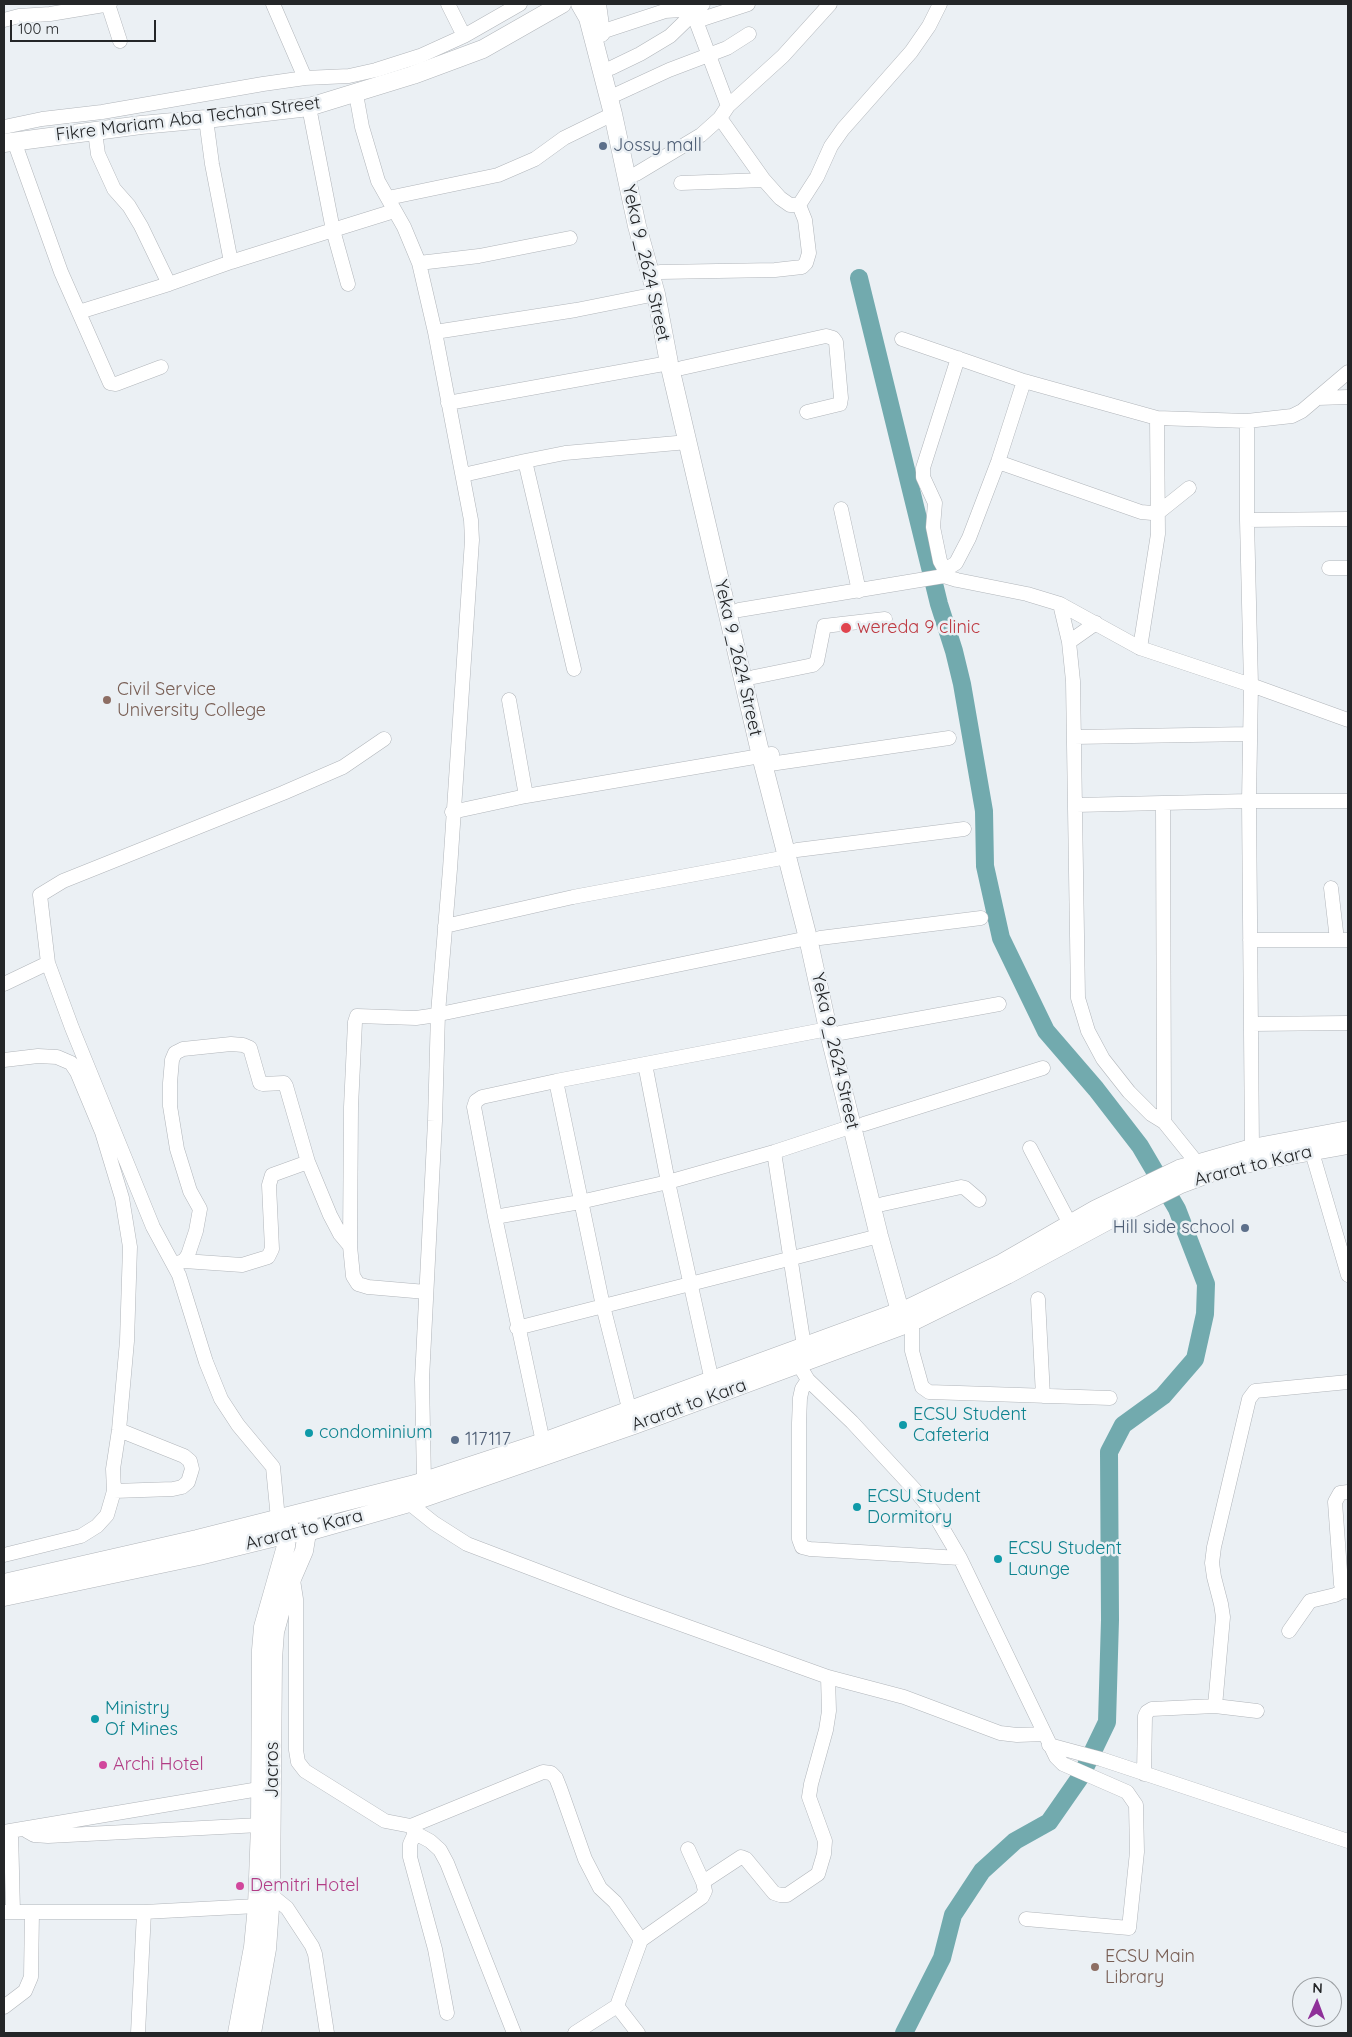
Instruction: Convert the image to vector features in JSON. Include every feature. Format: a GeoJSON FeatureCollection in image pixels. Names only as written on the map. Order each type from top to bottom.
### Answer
{"type":"FeatureCollection","features":[{"type":"Feature","properties":{"kind":"main road","name":"Fikre Mariam Aba Techan Street"},"geometry":{"type":"LineString","coordinates":[[7,137],[95,132],[141,125],[309,107],[430,70],[483,49],[562,4]]}},
{"type":"Feature","properties":{"kind":"main road","name":"Yeka 9_2624 Street"},"geometry":{"type":"LineString","coordinates":[[593,14],[617,94],[647,226],[660,272],[688,442],[814,938],[834,1031],[858,1125],[883,1204],[894,1270],[907,1321]]}},
{"type":"Feature","properties":{"kind":"main road","name":"Yeka 9_2624 Street"},"geometry":{"type":"LineString","coordinates":[[593,14],[637,226],[676,365],[739,610],[754,677],[768,760]]}},
{"type":"Feature","properties":{"kind":"main road","name":"Yeka 9_2624 Street"},"geometry":{"type":"LineString","coordinates":[[858,1125],[878,1236],[894,1270]]}},
{"type":"Feature","properties":{"kind":"main road","name":"Ararat to Kara"},"geometry":{"type":"LineString","coordinates":[[1207,1165],[1258,1161],[1348,1130]]}},
{"type":"Feature","properties":{"kind":"main road","name":"Ararat to Kara"},"geometry":{"type":"LineString","coordinates":[[4,1584],[178,1544],[424,1481],[543,1442],[803,1373],[907,1321],[1180,1176],[1252,1148],[1310,1144],[1348,1145]]}},
{"type":"Feature","properties":{"kind":"main road","name":"Ararat to Kara"},"geometry":{"type":"LineString","coordinates":[[1004,1269],[1070,1224],[1155,1188]]}},
{"type":"Feature","properties":{"kind":"main road","name":"Ararat to Kara"},"geometry":{"type":"LineString","coordinates":[[4,1597],[199,1556],[288,1534],[307,1532],[409,1503],[631,1418],[712,1381],[804,1346],[907,1321]]}},
{"type":"Feature","properties":{"kind":"main road","name":"Jacros"},"geometry":{"type":"LineString","coordinates":[[237,2033],[272,1895],[273,1659],[279,1614],[304,1551],[310,1511]]}},
{"type":"Feature","properties":{"kind":"main road","name":"Jacros"},"geometry":{"type":"LineString","coordinates":[[252,2033],[260,1948],[257,1906],[260,1825],[261,1650],[263,1627],[288,1534],[284,1517]]}},
{"type":"Feature","properties":{"kind":"street"},"geometry":{"type":"LineString","coordinates":[[4,20],[47,9],[108,4],[120,41]]}},
{"type":"Feature","properties":{"kind":"street"},"geometry":{"type":"LineString","coordinates":[[273,4],[305,78]]}},
{"type":"Feature","properties":{"kind":"street"},"geometry":{"type":"LineString","coordinates":[[448,4],[464,36]]}},
{"type":"Feature","properties":{"kind":"street"},"geometry":{"type":"LineString","coordinates":[[161,367],[116,384],[110,383],[61,272],[7,137],[42,119],[102,112],[305,78],[349,76],[376,70],[420,56],[464,36],[520,4]]}},
{"type":"Feature","properties":{"kind":"street"},"geometry":{"type":"LineString","coordinates":[[593,14],[665,11],[697,13],[748,4]]}},
{"type":"Feature","properties":{"kind":"street"},"geometry":{"type":"LineString","coordinates":[[636,174],[701,135],[720,118],[728,106],[782,56],[830,4]]}},
{"type":"Feature","properties":{"kind":"street"},"geometry":{"type":"LineString","coordinates":[[799,205],[817,177],[835,140],[911,52],[929,26],[940,4]]}},
{"type":"Feature","properties":{"kind":"street"},"geometry":{"type":"LineString","coordinates":[[697,13],[707,55],[728,106]]}},
{"type":"Feature","properties":{"kind":"street"},"geometry":{"type":"LineString","coordinates":[[610,68],[660,42],[677,31],[697,13]]}},
{"type":"Feature","properties":{"kind":"street"},"geometry":{"type":"LineString","coordinates":[[617,94],[669,70],[732,45],[749,34]]}},
{"type":"Feature","properties":{"kind":"street"},"geometry":{"type":"LineString","coordinates":[[356,94],[362,127],[378,182],[404,227],[419,263],[435,332],[463,475],[471,520],[472,540],[438,1013],[435,1121],[422,1378],[424,1481]]}},
{"type":"Feature","properties":{"kind":"street"},"geometry":{"type":"LineString","coordinates":[[309,107],[333,230],[348,284]]}},
{"type":"Feature","properties":{"kind":"street"},"geometry":{"type":"LineString","coordinates":[[388,198],[498,175],[535,159],[564,138],[613,114]]}},
{"type":"Feature","properties":{"kind":"street"},"geometry":{"type":"LineString","coordinates":[[720,118],[764,180],[790,205],[799,205]]}},
{"type":"Feature","properties":{"kind":"street"},"geometry":{"type":"LineString","coordinates":[[206,119],[212,164],[231,262]]}},
{"type":"Feature","properties":{"kind":"street"},"geometry":{"type":"LineString","coordinates":[[95,132],[98,154],[114,188],[129,206],[141,226],[169,284]]}},
{"type":"Feature","properties":{"kind":"street"},"geometry":{"type":"LineString","coordinates":[[681,184],[764,180]]}},
{"type":"Feature","properties":{"kind":"street"},"geometry":{"type":"LineString","coordinates":[[660,272],[736,272],[802,267],[806,264],[809,253],[805,220],[799,205]]}},
{"type":"Feature","properties":{"kind":"street"},"geometry":{"type":"LineString","coordinates":[[79,312],[394,211]]}},
{"type":"Feature","properties":{"kind":"street"},"geometry":{"type":"LineString","coordinates":[[419,263],[480,256],[570,238]]}},
{"type":"Feature","properties":{"kind":"street"},"geometry":{"type":"LineString","coordinates":[[435,332],[576,310],[656,294]]}},
{"type":"Feature","properties":{"kind":"street"},"geometry":{"type":"LineString","coordinates":[[448,403],[676,365],[826,336],[833,338],[836,342],[840,404],[807,412]]}},
{"type":"Feature","properties":{"kind":"street"},"geometry":{"type":"LineString","coordinates":[[902,339],[1024,381],[1157,418],[1247,421],[1292,416],[1302,411],[1348,372]]}},
{"type":"Feature","properties":{"kind":"street"},"geometry":{"type":"LineString","coordinates":[[941,575],[933,527],[935,503],[923,477],[923,468],[958,358]]}},
{"type":"Feature","properties":{"kind":"street"},"geometry":{"type":"LineString","coordinates":[[739,610],[919,580],[941,575],[956,563],[961,556],[998,462],[1024,381]]}},
{"type":"Feature","properties":{"kind":"street"},"geometry":{"type":"LineString","coordinates":[[1318,398],[1348,397]]}},
{"type":"Feature","properties":{"kind":"street"},"geometry":{"type":"LineString","coordinates":[[1140,648],[1158,534],[1157,418]]}},
{"type":"Feature","properties":{"kind":"street"},"geometry":{"type":"LineString","coordinates":[[1247,421],[1251,685],[1249,801],[1252,1148]]}},
{"type":"Feature","properties":{"kind":"street"},"geometry":{"type":"LineString","coordinates":[[463,475],[565,453],[688,442]]}},
{"type":"Feature","properties":{"kind":"street"},"geometry":{"type":"LineString","coordinates":[[525,461],[574,669]]}},
{"type":"Feature","properties":{"kind":"street"},"geometry":{"type":"LineString","coordinates":[[998,462],[1141,512],[1159,512],[1189,488]]}},
{"type":"Feature","properties":{"kind":"street"},"geometry":{"type":"LineString","coordinates":[[841,509],[859,590]]}},
{"type":"Feature","properties":{"kind":"street"},"geometry":{"type":"LineString","coordinates":[[1247,520],[1348,519]]}},
{"type":"Feature","properties":{"kind":"street"},"geometry":{"type":"LineString","coordinates":[[1329,568],[1348,568]]}},
{"type":"Feature","properties":{"kind":"street"},"geometry":{"type":"LineString","coordinates":[[941,575],[1027,594],[1060,604],[1140,648],[1348,720]]}},
{"type":"Feature","properties":{"kind":"street"},"geometry":{"type":"LineString","coordinates":[[1060,604],[1069,642],[1073,681],[1078,992],[1080,1006],[1088,1031],[1103,1059],[1129,1092],[1151,1114],[1164,1122],[1207,1165]]}},
{"type":"Feature","properties":{"kind":"street"},"geometry":{"type":"LineString","coordinates":[[754,677],[813,666],[816,661],[824,626],[885,619]]}},
{"type":"Feature","properties":{"kind":"street"},"geometry":{"type":"LineString","coordinates":[[1069,642],[1096,624]]}},
{"type":"Feature","properties":{"kind":"street"},"geometry":{"type":"LineString","coordinates":[[509,700],[526,796]]}},
{"type":"Feature","properties":{"kind":"street"},"geometry":{"type":"LineString","coordinates":[[1074,736],[1250,734]]}},
{"type":"Feature","properties":{"kind":"street"},"geometry":{"type":"LineString","coordinates":[[452,812],[526,796],[768,760],[948,738]]}},
{"type":"Feature","properties":{"kind":"street"},"geometry":{"type":"LineString","coordinates":[[284,1517],[273,1467],[238,1425],[221,1399],[206,1362],[179,1275],[179,1263],[153,1227],[121,1152],[48,963],[40,895],[63,881],[344,767],[384,739]]}},
{"type":"Feature","properties":{"kind":"street"},"geometry":{"type":"LineString","coordinates":[[1076,805],[1249,801],[1348,802]]}},
{"type":"Feature","properties":{"kind":"street"},"geometry":{"type":"LineString","coordinates":[[1163,804],[1164,1122]]}},
{"type":"Feature","properties":{"kind":"street"},"geometry":{"type":"LineString","coordinates":[[445,926],[573,897],[792,853],[964,829]]}},
{"type":"Feature","properties":{"kind":"street"},"geometry":{"type":"LineString","coordinates":[[1250,940],[1343,940],[1331,888]]}},
{"type":"Feature","properties":{"kind":"street"},"geometry":{"type":"LineString","coordinates":[[426,1292],[368,1287],[358,1284],[353,1276],[350,1246],[351,1107],[356,1018],[360,1015],[416,1018],[500,1003],[814,938],[981,918]]}},
{"type":"Feature","properties":{"kind":"street"},"geometry":{"type":"LineString","coordinates":[[4,984],[48,963]]}},
{"type":"Feature","properties":{"kind":"street"},"geometry":{"type":"LineString","coordinates":[[543,1442],[517,1328],[495,1217],[474,1107],[476,1101],[482,1097],[645,1064],[999,1004]]}},
{"type":"Feature","properties":{"kind":"street"},"geometry":{"type":"LineString","coordinates":[[1251,1024],[1348,1023]]}},
{"type":"Feature","properties":{"kind":"street"},"geometry":{"type":"LineString","coordinates":[[179,1263],[188,1255],[196,1231],[200,1209],[190,1191],[177,1148],[170,1083],[172,1060],[175,1053],[183,1049],[230,1044],[243,1045],[250,1048],[260,1083],[284,1083],[286,1086],[308,1162],[330,1215],[340,1234],[350,1246]]}},
{"type":"Feature","properties":{"kind":"street"},"geometry":{"type":"LineString","coordinates":[[4,1060],[38,1056],[57,1057],[71,1063],[77,1072],[105,1142],[122,1198],[130,1247],[127,1341],[119,1430],[113,1469],[114,1491],[107,1515],[97,1526],[81,1536],[4,1555]]}},
{"type":"Feature","properties":{"kind":"street"},"geometry":{"type":"LineString","coordinates":[[645,1064],[668,1182],[712,1381]]}},
{"type":"Feature","properties":{"kind":"street"},"geometry":{"type":"LineString","coordinates":[[495,1217],[580,1202],[668,1182],[774,1152],[1043,1068]]}},
{"type":"Feature","properties":{"kind":"street"},"geometry":{"type":"LineString","coordinates":[[556,1081],[603,1306],[631,1418]]}},
{"type":"Feature","properties":{"kind":"street"},"geometry":{"type":"LineString","coordinates":[[1310,1144],[1348,1275]]}},
{"type":"Feature","properties":{"kind":"street"},"geometry":{"type":"LineString","coordinates":[[1030,1148],[1070,1224]]}},
{"type":"Feature","properties":{"kind":"street"},"geometry":{"type":"LineString","coordinates":[[774,1152],[804,1346]]}},
{"type":"Feature","properties":{"kind":"street"},"geometry":{"type":"LineString","coordinates":[[179,1263],[242,1265],[268,1257],[272,1249],[269,1185],[272,1175],[308,1162]]}},
{"type":"Feature","properties":{"kind":"street"},"geometry":{"type":"LineString","coordinates":[[883,1204],[961,1187],[965,1188],[979,1200]]}},
{"type":"Feature","properties":{"kind":"street"},"geometry":{"type":"LineString","coordinates":[[517,1328],[691,1286],[878,1236]]}},
{"type":"Feature","properties":{"kind":"street"},"geometry":{"type":"LineString","coordinates":[[1038,1299],[1043,1396]]}},
{"type":"Feature","properties":{"kind":"street"},"geometry":{"type":"LineString","coordinates":[[907,1321],[912,1351],[922,1387],[929,1392],[1110,1398]]}},
{"type":"Feature","properties":{"kind":"street"},"geometry":{"type":"LineString","coordinates":[[803,1373],[799,1424],[799,1539],[802,1546],[810,1549],[960,1558]]}},
{"type":"Feature","properties":{"kind":"street"},"geometry":{"type":"LineString","coordinates":[[803,1373],[852,1422],[926,1502],[960,1558],[1046,1739],[1063,1764],[1127,1792],[1136,1805],[1137,1852],[1130,1928],[1026,1919]]}},
{"type":"Feature","properties":{"kind":"street"},"geometry":{"type":"LineString","coordinates":[[1215,1706],[1223,1616],[1212,1563],[1249,1399],[1255,1391],[1348,1382]]}},
{"type":"Feature","properties":{"kind":"street"},"geometry":{"type":"LineString","coordinates":[[114,1491],[182,1487],[188,1482],[192,1469],[190,1461],[184,1456],[119,1430]]}},
{"type":"Feature","properties":{"kind":"street"},"geometry":{"type":"LineString","coordinates":[[1290,1631],[1310,1601],[1346,1591],[1341,1584],[1335,1502],[1340,1493],[1348,1492]]}},
{"type":"Feature","properties":{"kind":"street"},"geometry":{"type":"LineString","coordinates":[[409,1503],[434,1524],[467,1544],[622,1603],[828,1677],[904,1696],[1000,1732],[1046,1739],[1144,1774],[1348,1841]]}},
{"type":"Feature","properties":{"kind":"street"},"geometry":{"type":"LineString","coordinates":[[293,1580],[296,1599],[295,1680],[296,1750],[298,1762],[313,1777],[385,1821],[413,1830],[440,1850],[447,1863],[514,2033]]}},
{"type":"Feature","properties":{"kind":"street"},"geometry":{"type":"LineString","coordinates":[[703,1882],[741,1858],[746,1859],[774,1892],[780,1895],[788,1895],[818,1874],[824,1854],[824,1841],[810,1797],[810,1784],[826,1730],[829,1711],[828,1677]]}},
{"type":"Feature","properties":{"kind":"street"},"geometry":{"type":"LineString","coordinates":[[1144,1774],[1145,1716],[1152,1709],[1215,1706],[1257,1711]]}},
{"type":"Feature","properties":{"kind":"street"},"geometry":{"type":"LineString","coordinates":[[413,1830],[544,1772],[551,1773],[556,1778],[585,1859],[600,1888],[615,1902],[641,1940]]}},
{"type":"Feature","properties":{"kind":"street"},"geometry":{"type":"LineString","coordinates":[[13,1830],[259,1789]]}},
{"type":"Feature","properties":{"kind":"street"},"geometry":{"type":"LineString","coordinates":[[124,1812],[126,1832]]}},
{"type":"Feature","properties":{"kind":"street"},"geometry":{"type":"LineString","coordinates":[[13,1830],[48,1836],[260,1825]]}},
{"type":"Feature","properties":{"kind":"street"},"geometry":{"type":"LineString","coordinates":[[13,1830],[8,1912],[144,1912],[257,1906]]}},
{"type":"Feature","properties":{"kind":"street"},"geometry":{"type":"LineString","coordinates":[[413,1830],[410,1857],[435,1949],[447,2012]]}},
{"type":"Feature","properties":{"kind":"street"},"geometry":{"type":"LineString","coordinates":[[575,2033],[617,2006],[641,1940],[702,1898],[705,1891],[703,1882],[688,1850]]}},
{"type":"Feature","properties":{"kind":"street"},"geometry":{"type":"LineString","coordinates":[[272,1895],[287,1908],[312,1946],[327,2033]]}},
{"type":"Feature","properties":{"kind":"street"},"geometry":{"type":"LineString","coordinates":[[4,2008],[25,1991],[31,1977],[32,1912]]}},
{"type":"Feature","properties":{"kind":"street"},"geometry":{"type":"LineString","coordinates":[[138,2033],[144,1912]]}},
{"type":"Feature","properties":{"kind":"street"},"geometry":{"type":"LineString","coordinates":[[617,2006],[638,2033]]}},
{"type":"Feature","properties":{"kind":"waterway"},"geometry":{"type":"LineString","coordinates":[[859,278],[939,604],[962,684],[984,811],[985,866],[1001,938],[1046,1031],[1096,1089],[1140,1146],[1177,1209],[1206,1284],[1205,1314],[1195,1359],[1163,1396],[1123,1425],[1109,1452],[1110,1620],[1107,1722],[1081,1776],[1049,1822],[1015,1841],[982,1871],[953,1915],[942,1958],[904,2033]]}},
{"type":"Feature","properties":{"kind":"place","name":"Jossy mall"},"geometry":{"type":"Point","coordinates":[603,146]}},
{"type":"Feature","properties":{"kind":"place","name":"wereda 9 clinic"},"geometry":{"type":"Point","coordinates":[846,628]}},
{"type":"Feature","properties":{"kind":"place","name":"Civil Service University College"},"geometry":{"type":"Point","coordinates":[107,700]}},
{"type":"Feature","properties":{"kind":"place","name":"Hill side school"},"geometry":{"type":"Point","coordinates":[1245,1228]}},
{"type":"Feature","properties":{"kind":"place","name":"ECSU Student Cafeteria"},"geometry":{"type":"Point","coordinates":[903,1425]}},
{"type":"Feature","properties":{"kind":"place","name":"condominium"},"geometry":{"type":"Point","coordinates":[309,1433]}},
{"type":"Feature","properties":{"kind":"place","name":"117117"},"geometry":{"type":"Point","coordinates":[455,1440]}},
{"type":"Feature","properties":{"kind":"place","name":"ECSU Student Dormitory"},"geometry":{"type":"Point","coordinates":[857,1507]}},
{"type":"Feature","properties":{"kind":"place","name":"ECSU Student Launge"},"geometry":{"type":"Point","coordinates":[998,1559]}},
{"type":"Feature","properties":{"kind":"place","name":"Ministry Of Mines"},"geometry":{"type":"Point","coordinates":[95,1719]}},
{"type":"Feature","properties":{"kind":"place","name":"Archi Hotel"},"geometry":{"type":"Point","coordinates":[103,1765]}},
{"type":"Feature","properties":{"kind":"place","name":"Demitri Hotel"},"geometry":{"type":"Point","coordinates":[240,1886]}},
{"type":"Feature","properties":{"kind":"place","name":"ECSU Main Library"},"geometry":{"type":"Point","coordinates":[1095,1967]}}]}
